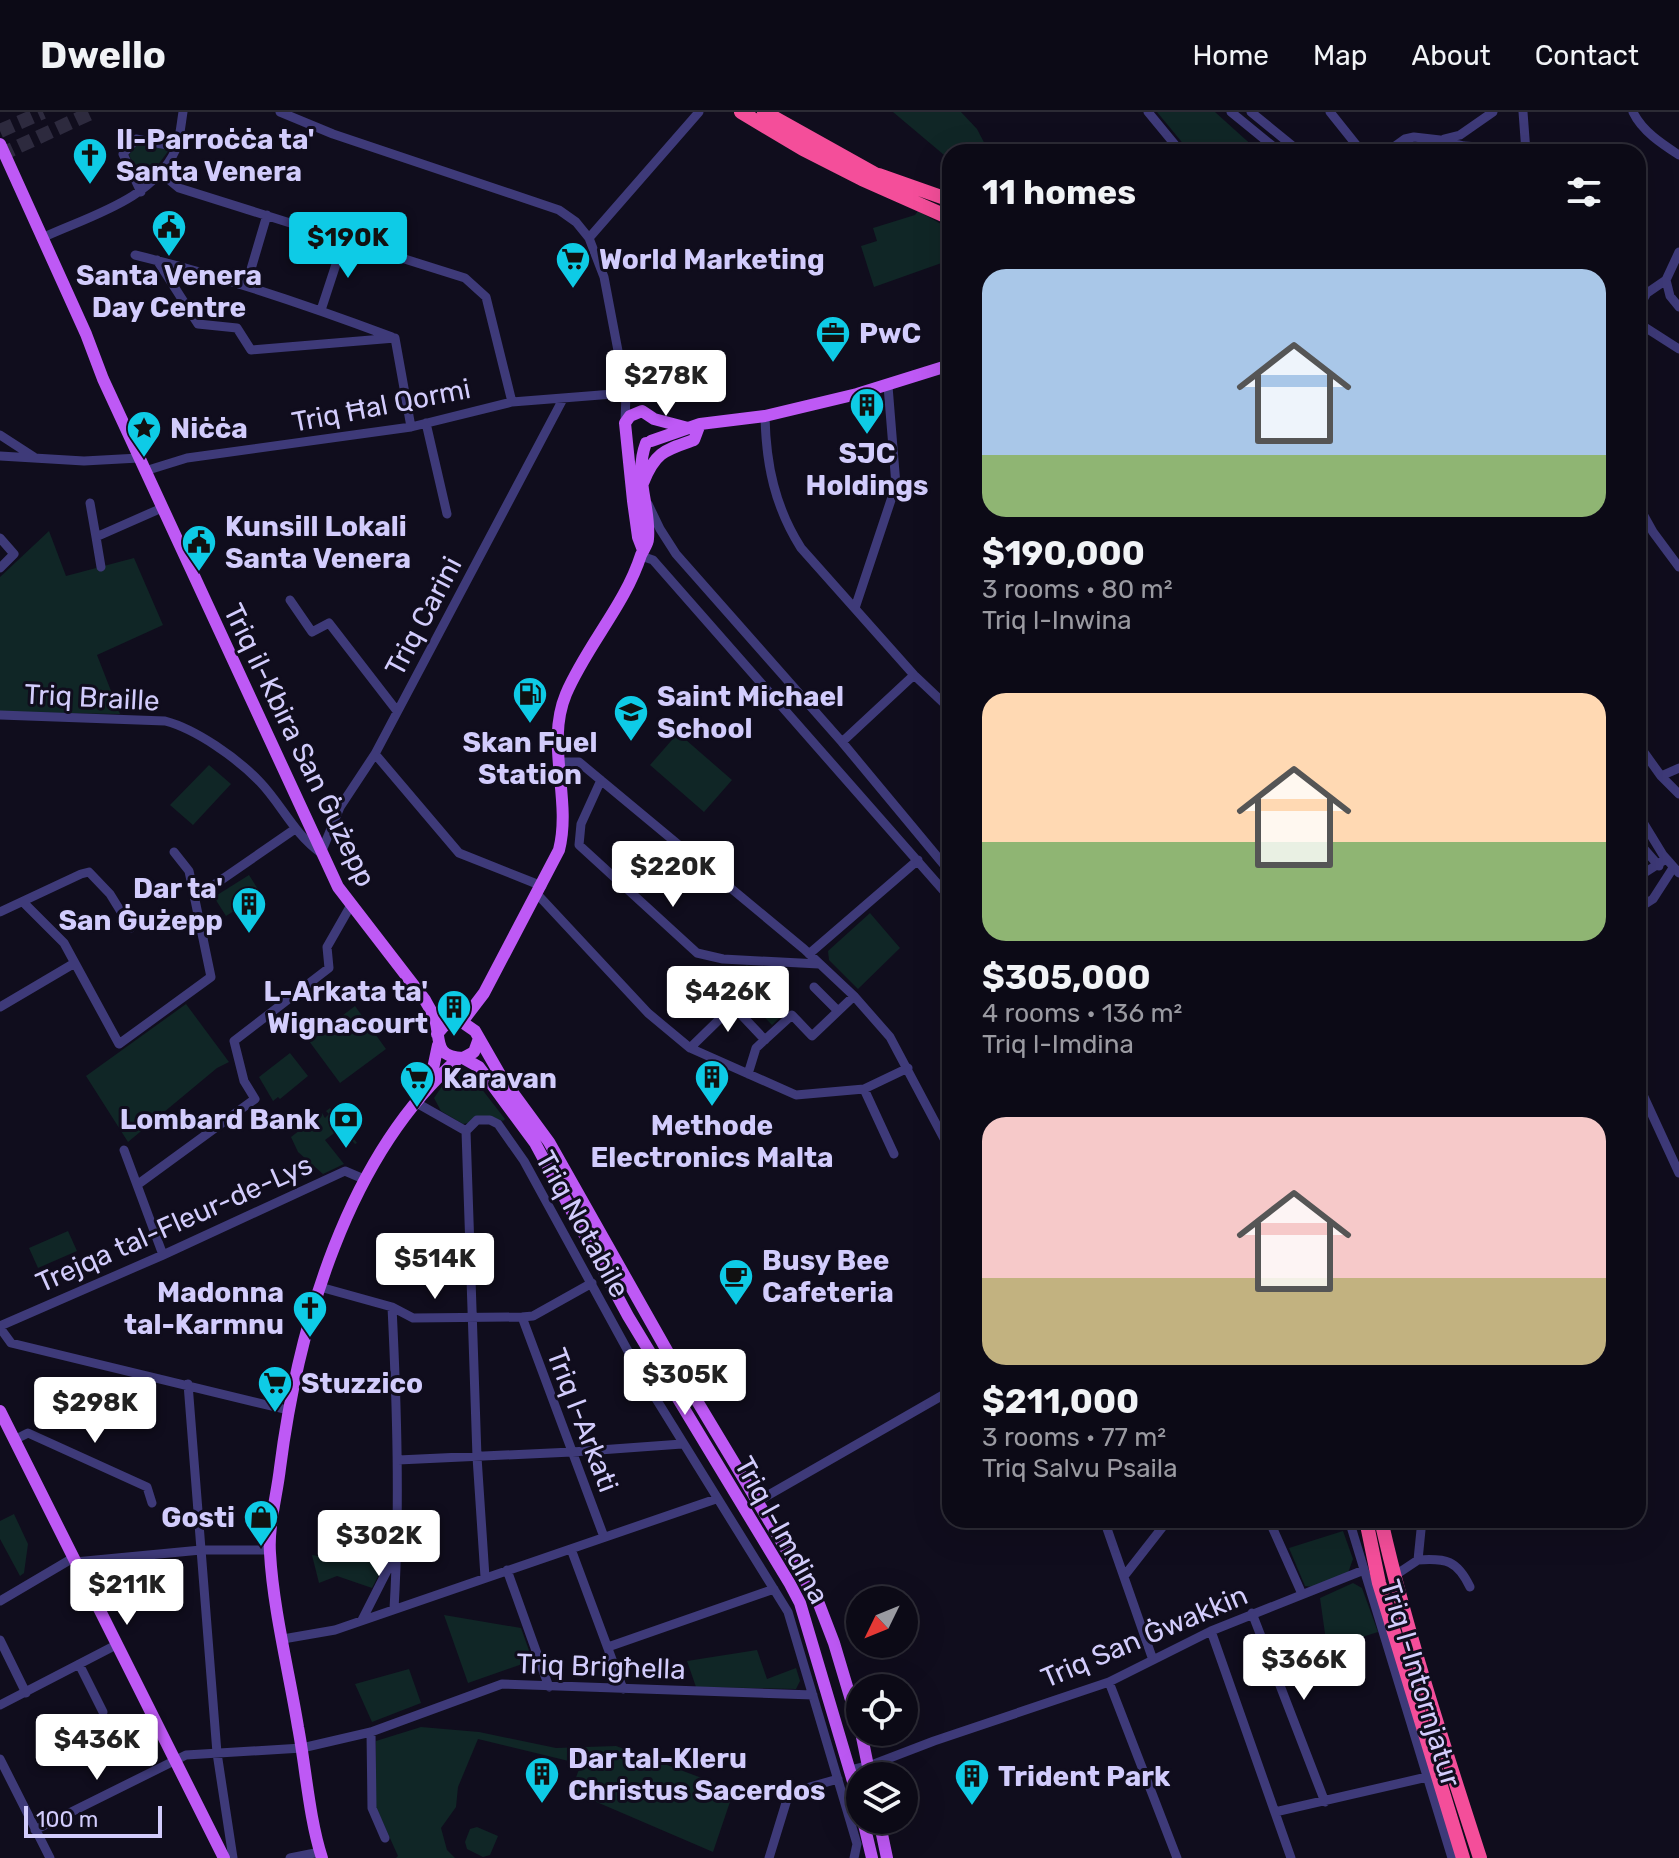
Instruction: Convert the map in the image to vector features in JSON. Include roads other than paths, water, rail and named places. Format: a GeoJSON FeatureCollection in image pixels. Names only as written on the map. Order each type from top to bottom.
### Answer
{"type":"FeatureCollection","features":[{"type":"Feature","properties":{"kind":"highway"},"geometry":{"type":"LineString","coordinates":[[741,112],[803,149],[942,207]]}},
{"type":"Feature","properties":{"kind":"highway"},"geometry":{"type":"LineString","coordinates":[[764,112],[942,222]]}},
{"type":"Feature","properties":{"kind":"highway"},"geometry":{"type":"LineString","coordinates":[[865,175],[942,198]]}},
{"type":"Feature","properties":{"kind":"highway"},"geometry":{"type":"LineString","coordinates":[[865,175],[942,214]]}},
{"type":"Feature","properties":{"kind":"highway"},"geometry":{"type":"LineString","coordinates":[[1368,1528],[1379,1583],[1463,1858]]}},
{"type":"Feature","properties":{"kind":"highway"},"geometry":{"type":"LineString","coordinates":[[1383,1528],[1426,1691],[1480,1858]]}},
{"type":"Feature","properties":{"kind":"main road","name":"Triq il-Kbira San Ġużepp"},"geometry":{"type":"LineString","coordinates":[[0,144],[139,458],[321,853],[338,887],[425,1000],[435,1020],[438,1040]]}},
{"type":"Feature","properties":{"kind":"main road"},"geometry":{"type":"LineString","coordinates":[[626,430],[637,444],[648,442],[888,386],[942,368]]}},
{"type":"Feature","properties":{"kind":"main road"},"geometry":{"type":"LineString","coordinates":[[642,553],[626,430],[633,413],[642,411],[654,419],[695,431]]}},
{"type":"Feature","properties":{"kind":"main road"},"geometry":{"type":"LineString","coordinates":[[430,1083],[438,1040],[484,993],[559,850],[564,832],[558,736],[565,697],[588,650],[636,573],[649,541],[640,459],[657,426],[654,419]]}},
{"type":"Feature","properties":{"kind":"main road"},"geometry":{"type":"LineString","coordinates":[[643,490],[650,465],[663,451],[695,431]]}},
{"type":"Feature","properties":{"kind":"main road"},"geometry":{"type":"LineString","coordinates":[[321,1855],[270,1550],[288,1410],[304,1335],[320,1287],[366,1180],[387,1142],[430,1083],[474,1052],[484,993]]}},
{"type":"Feature","properties":{"kind":"main road","name":"Triq il-Kbira San Ġużepp"},"geometry":{"type":"LineString","coordinates":[[425,1000],[457,1022]]}},
{"type":"Feature","properties":{"kind":"main road"},"geometry":{"type":"LineString","coordinates":[[457,1022],[477,1036]]}},
{"type":"Feature","properties":{"kind":"main road","name":"Triq l-Imdina"},"geometry":{"type":"LineString","coordinates":[[477,1036],[549,1142],[670,1356],[819,1604],[846,1684]]}},
{"type":"Feature","properties":{"kind":"main road"},"geometry":{"type":"LineString","coordinates":[[438,1040],[446,1054],[460,1059]]}},
{"type":"Feature","properties":{"kind":"main road","name":"Triq l-Imdina"},"geometry":{"type":"LineString","coordinates":[[460,1059],[479,1067],[535,1143],[628,1316],[790,1584],[800,1603],[848,1762]]}},
{"type":"Feature","properties":{"kind":"main road"},"geometry":{"type":"LineString","coordinates":[[1,1416],[224,1858]]}},
{"type":"Feature","properties":{"kind":"main road"},"geometry":{"type":"LineString","coordinates":[[866,1834],[872,1858]]}},
{"type":"Feature","properties":{"kind":"main road"},"geometry":{"type":"LineString","coordinates":[[882,1834],[887,1858]]}},
{"type":"Feature","properties":{"kind":"street"},"geometry":{"type":"LineString","coordinates":[[42,238],[141,192],[161,173],[177,147],[183,112]]}},
{"type":"Feature","properties":{"kind":"street"},"geometry":{"type":"LineString","coordinates":[[281,112],[333,134],[559,210],[576,222],[589,238],[604,277],[626,393],[626,430]]}},
{"type":"Feature","properties":{"kind":"street"},"geometry":{"type":"LineString","coordinates":[[685,126],[687,112]]}},
{"type":"Feature","properties":{"kind":"street"},"geometry":{"type":"LineString","coordinates":[[589,238],[699,112]]}},
{"type":"Feature","properties":{"kind":"street"},"geometry":{"type":"LineString","coordinates":[[1148,112],[1174,144]]}},
{"type":"Feature","properties":{"kind":"street"},"geometry":{"type":"LineString","coordinates":[[1231,112],[1270,144]]}},
{"type":"Feature","properties":{"kind":"street"},"geometry":{"type":"LineString","coordinates":[[1251,112],[1290,144]]}},
{"type":"Feature","properties":{"kind":"street"},"geometry":{"type":"LineString","coordinates":[[1330,112],[1356,144]]}},
{"type":"Feature","properties":{"kind":"street"},"geometry":{"type":"LineString","coordinates":[[1440,140],[1460,135],[1493,112]]}},
{"type":"Feature","properties":{"kind":"street"},"geometry":{"type":"LineString","coordinates":[[1523,112],[1525,144]]}},
{"type":"Feature","properties":{"kind":"street"},"geometry":{"type":"LineString","coordinates":[[1633,112],[1660,143],[1679,155]]}},
{"type":"Feature","properties":{"kind":"street"},"geometry":{"type":"LineString","coordinates":[[141,192],[123,154],[136,139],[177,147]]}},
{"type":"Feature","properties":{"kind":"street"},"geometry":{"type":"LineString","coordinates":[[1398,144],[1405,139],[1440,140],[1456,144]]}},
{"type":"Feature","properties":{"kind":"street"},"geometry":{"type":"LineString","coordinates":[[161,173],[179,188],[465,278],[486,297],[512,402]]}},
{"type":"Feature","properties":{"kind":"street"},"geometry":{"type":"LineString","coordinates":[[246,286],[267,215]]}},
{"type":"Feature","properties":{"kind":"street"},"geometry":{"type":"LineString","coordinates":[[321,310],[344,240]]}},
{"type":"Feature","properties":{"kind":"street"},"geometry":{"type":"LineString","coordinates":[[1679,252],[1666,280],[1670,296],[1679,307]]}},
{"type":"Feature","properties":{"kind":"street"},"geometry":{"type":"LineString","coordinates":[[135,255],[185,266],[321,310],[395,338]]}},
{"type":"Feature","properties":{"kind":"street"},"geometry":{"type":"LineString","coordinates":[[157,260],[198,324],[237,328],[251,350],[395,338]]}},
{"type":"Feature","properties":{"kind":"street"},"geometry":{"type":"LineString","coordinates":[[1646,290],[1666,280]]}},
{"type":"Feature","properties":{"kind":"street"},"geometry":{"type":"LineString","coordinates":[[1646,334],[1679,349]]}},
{"type":"Feature","properties":{"kind":"street"},"geometry":{"type":"LineString","coordinates":[[395,338],[411,427]]}},
{"type":"Feature","properties":{"kind":"street"},"geometry":{"type":"LineString","coordinates":[[855,608],[896,485],[888,386]]}},
{"type":"Feature","properties":{"kind":"street"},"geometry":{"type":"LineString","coordinates":[[626,393],[642,411]]}},
{"type":"Feature","properties":{"kind":"street","name":"Triq Ħal Qormi"},"geometry":{"type":"LineString","coordinates":[[145,471],[187,458],[411,427],[512,402],[626,393]]}},
{"type":"Feature","properties":{"kind":"street","name":"Triq Carini"},"geometry":{"type":"LineString","coordinates":[[321,853],[340,807],[375,754],[563,399]]}},
{"type":"Feature","properties":{"kind":"street"},"geometry":{"type":"LineString","coordinates":[[765,416],[775,496],[786,524],[801,548],[914,675],[942,701]]}},
{"type":"Feature","properties":{"kind":"street"},"geometry":{"type":"LineString","coordinates":[[426,423],[447,514]]}},
{"type":"Feature","properties":{"kind":"street"},"geometry":{"type":"LineString","coordinates":[[0,435],[38,459]]}},
{"type":"Feature","properties":{"kind":"street"},"geometry":{"type":"LineString","coordinates":[[0,456],[84,461],[139,458]]}},
{"type":"Feature","properties":{"kind":"street"},"geometry":{"type":"LineString","coordinates":[[643,490],[660,529],[676,554],[842,742],[942,862]]}},
{"type":"Feature","properties":{"kind":"street"},"geometry":{"type":"LineString","coordinates":[[90,503],[101,567]]}},
{"type":"Feature","properties":{"kind":"street"},"geometry":{"type":"LineString","coordinates":[[96,537],[162,508]]}},
{"type":"Feature","properties":{"kind":"street"},"geometry":{"type":"LineString","coordinates":[[1646,519],[1679,567]]}},
{"type":"Feature","properties":{"kind":"street"},"geometry":{"type":"LineString","coordinates":[[0,538],[14,554],[0,568]]}},
{"type":"Feature","properties":{"kind":"street"},"geometry":{"type":"LineString","coordinates":[[642,553],[653,560],[942,888]]}},
{"type":"Feature","properties":{"kind":"street"},"geometry":{"type":"LineString","coordinates":[[290,600],[312,632],[329,623],[397,711]]}},
{"type":"Feature","properties":{"kind":"street"},"geometry":{"type":"LineString","coordinates":[[842,742],[914,675]]}},
{"type":"Feature","properties":{"kind":"street","name":"Triq Braille"},"geometry":{"type":"LineString","coordinates":[[0,715],[178,724],[200,734],[260,782],[307,843],[321,853]]}},
{"type":"Feature","properties":{"kind":"street"},"geometry":{"type":"LineString","coordinates":[[375,754],[459,853],[540,890],[648,1013],[690,1048],[796,1095],[864,1089],[908,1068]]}},
{"type":"Feature","properties":{"kind":"street"},"geometry":{"type":"LineString","coordinates":[[1646,757],[1679,794]]}},
{"type":"Feature","properties":{"kind":"street"},"geometry":{"type":"LineString","coordinates":[[558,762],[579,762],[809,954],[854,996],[890,1037],[942,1134]]}},
{"type":"Feature","properties":{"kind":"street"},"geometry":{"type":"LineString","coordinates":[[1661,776],[1679,768]]}},
{"type":"Feature","properties":{"kind":"street"},"geometry":{"type":"LineString","coordinates":[[601,780],[581,824],[579,845],[697,953],[723,959],[820,964]]}},
{"type":"Feature","properties":{"kind":"street"},"geometry":{"type":"LineString","coordinates":[[1646,828],[1669,867]]}},
{"type":"Feature","properties":{"kind":"street"},"geometry":{"type":"LineString","coordinates":[[195,898],[295,829]]}},
{"type":"Feature","properties":{"kind":"street"},"geometry":{"type":"LineString","coordinates":[[1646,848],[1669,867]]}},
{"type":"Feature","properties":{"kind":"street"},"geometry":{"type":"LineString","coordinates":[[23,902],[64,943],[119,1044],[211,977],[189,871],[174,852]]}},
{"type":"Feature","properties":{"kind":"street"},"geometry":{"type":"LineString","coordinates":[[809,954],[918,860]]}},
{"type":"Feature","properties":{"kind":"street"},"geometry":{"type":"LineString","coordinates":[[1646,874],[1669,867]]}},
{"type":"Feature","properties":{"kind":"street"},"geometry":{"type":"LineString","coordinates":[[1646,903],[1653,899],[1669,867]]}},
{"type":"Feature","properties":{"kind":"street"},"geometry":{"type":"LineString","coordinates":[[0,912],[89,872],[110,894],[131,928]]}},
{"type":"Feature","properties":{"kind":"street"},"geometry":{"type":"LineString","coordinates":[[137,1185],[255,1099],[244,1081],[234,1041],[329,968],[327,947],[351,905]]}},
{"type":"Feature","properties":{"kind":"street"},"geometry":{"type":"LineString","coordinates":[[0,1007],[73,964]]}},
{"type":"Feature","properties":{"kind":"street"},"geometry":{"type":"LineString","coordinates":[[814,987],[838,1011]]}},
{"type":"Feature","properties":{"kind":"street"},"geometry":{"type":"LineString","coordinates":[[748,1074],[756,1048],[792,1015],[812,1036],[854,996]]}},
{"type":"Feature","properties":{"kind":"street"},"geometry":{"type":"LineString","coordinates":[[690,1048],[733,1006],[765,1040]]}},
{"type":"Feature","properties":{"kind":"street"},"geometry":{"type":"LineString","coordinates":[[864,1089],[894,1154]]}},
{"type":"Feature","properties":{"kind":"street"},"geometry":{"type":"LineString","coordinates":[[1646,1101],[1679,1173]]}},
{"type":"Feature","properties":{"kind":"street"},"geometry":{"type":"LineString","coordinates":[[415,1102],[466,1131],[477,1457],[485,1577]]}},
{"type":"Feature","properties":{"kind":"street","name":"Triq Notabile"},"geometry":{"type":"LineString","coordinates":[[466,1131],[477,1120],[490,1120],[498,1124],[524,1161],[682,1444],[788,1612],[857,1844],[854,1858]]}},
{"type":"Feature","properties":{"kind":"street"},"geometry":{"type":"LineString","coordinates":[[124,1150],[163,1255]]}},
{"type":"Feature","properties":{"kind":"street","name":"Trejqa tal-Fleur-de-Lys"},"geometry":{"type":"LineString","coordinates":[[0,1327],[345,1171],[366,1180]]}},
{"type":"Feature","properties":{"kind":"street"},"geometry":{"type":"LineString","coordinates":[[320,1287],[392,1307],[413,1318],[522,1317],[533,1316],[592,1283]]}},
{"type":"Feature","properties":{"kind":"street"},"geometry":{"type":"LineString","coordinates":[[392,1307],[398,1460],[394,1609]]}},
{"type":"Feature","properties":{"kind":"street","name":"Triq l-Arkati"},"geometry":{"type":"LineString","coordinates":[[522,1317],[604,1537]]}},
{"type":"Feature","properties":{"kind":"street"},"geometry":{"type":"LineString","coordinates":[[0,1327],[11,1343],[288,1410]]}},
{"type":"Feature","properties":{"kind":"street"},"geometry":{"type":"LineString","coordinates":[[188,1384],[217,1753],[233,1858]]}},
{"type":"Feature","properties":{"kind":"street"},"geometry":{"type":"LineString","coordinates":[[758,1501],[942,1396]]}},
{"type":"Feature","properties":{"kind":"street"},"geometry":{"type":"LineString","coordinates":[[14,1440],[28,1433],[147,1487],[152,1503]]}},
{"type":"Feature","properties":{"kind":"street"},"geometry":{"type":"LineString","coordinates":[[398,1460],[682,1444]]}},
{"type":"Feature","properties":{"kind":"street"},"geometry":{"type":"LineString","coordinates":[[283,1639],[335,1630],[716,1499]]}},
{"type":"Feature","properties":{"kind":"street"},"geometry":{"type":"LineString","coordinates":[[1107,1528],[1153,1660]]}},
{"type":"Feature","properties":{"kind":"street"},"geometry":{"type":"LineString","coordinates":[[1125,1575],[1162,1528]]}},
{"type":"Feature","properties":{"kind":"street"},"geometry":{"type":"LineString","coordinates":[[1273,1528],[1302,1594]]}},
{"type":"Feature","properties":{"kind":"street","name":"Triq l-Intornjatur"},"geometry":{"type":"LineString","coordinates":[[1351,1528],[1452,1858]]}},
{"type":"Feature","properties":{"kind":"street"},"geometry":{"type":"LineString","coordinates":[[1418,1560],[1421,1528]]}},
{"type":"Feature","properties":{"kind":"street"},"geometry":{"type":"LineString","coordinates":[[362,1620],[398,1549]]}},
{"type":"Feature","properties":{"kind":"street"},"geometry":{"type":"LineString","coordinates":[[571,1549],[623,1689]]}},
{"type":"Feature","properties":{"kind":"street"},"geometry":{"type":"LineString","coordinates":[[0,1601],[74,1560],[201,1550],[270,1550]]}},
{"type":"Feature","properties":{"kind":"street"},"geometry":{"type":"LineString","coordinates":[[1394,1576],[1418,1560],[1444,1558],[1462,1571],[1470,1587]]}},
{"type":"Feature","properties":{"kind":"street"},"geometry":{"type":"LineString","coordinates":[[507,1570],[549,1687]]}},
{"type":"Feature","properties":{"kind":"street","name":"Triq San Ġwakkin"},"geometry":{"type":"LineString","coordinates":[[889,1762],[934,1741],[1109,1682],[1211,1631],[1364,1570]]}},
{"type":"Feature","properties":{"kind":"street"},"geometry":{"type":"LineString","coordinates":[[608,1647],[774,1589]]}},
{"type":"Feature","properties":{"kind":"street"},"geometry":{"type":"LineString","coordinates":[[1252,1613],[1325,1802]]}},
{"type":"Feature","properties":{"kind":"street"},"geometry":{"type":"LineString","coordinates":[[1211,1631],[1291,1858]]}},
{"type":"Feature","properties":{"kind":"street"},"geometry":{"type":"LineString","coordinates":[[0,1640],[26,1693]]}},
{"type":"Feature","properties":{"kind":"street"},"geometry":{"type":"LineString","coordinates":[[0,1705],[116,1645]]}},
{"type":"Feature","properties":{"kind":"street"},"geometry":{"type":"LineString","coordinates":[[79,1664],[103,1712]]}},
{"type":"Feature","properties":{"kind":"street"},"geometry":{"type":"LineString","coordinates":[[1109,1682],[1177,1858]]}},
{"type":"Feature","properties":{"kind":"street","name":"Triq Brigħella"},"geometry":{"type":"LineString","coordinates":[[35,1830],[186,1755],[302,1748],[371,1732],[502,1684],[813,1695]]}},
{"type":"Feature","properties":{"kind":"street"},"geometry":{"type":"LineString","coordinates":[[371,1732],[372,1808],[385,1838]]}},
{"type":"Feature","properties":{"kind":"street"},"geometry":{"type":"LineString","coordinates":[[0,1759],[4,1780],[50,1858]]}},
{"type":"Feature","properties":{"kind":"street"},"geometry":{"type":"LineString","coordinates":[[1275,1812],[1427,1777]]}},
{"type":"Feature","properties":{"kind":"street"},"geometry":{"type":"LineString","coordinates":[[769,1858],[789,1793],[838,1779]]}},
{"type":"Feature","properties":{"kind":"street"},"geometry":{"type":"LineString","coordinates":[[290,1858],[321,1855]]}},
{"type":"Feature","properties":{"kind":"tunnel"},"geometry":{"type":"LineString","coordinates":[[0,131],[43,112]]}},
{"type":"Feature","properties":{"kind":"tunnel"},"geometry":{"type":"LineString","coordinates":[[0,155],[93,112]]}},
{"type":"Feature","properties":{"kind":"place","name":"Il-Parroċċa ta' Santa Venera"},"geometry":{"type":"Point","coordinates":[90,186]}},
{"type":"Feature","properties":{"kind":"place","name":"Santa Venera Day Centre"},"geometry":{"type":"Point","coordinates":[169,258]}},
{"type":"Feature","properties":{"kind":"place","name":"World Marketing"},"geometry":{"type":"Point","coordinates":[573,290]}},
{"type":"Feature","properties":{"kind":"place","name":"PwC"},"geometry":{"type":"Point","coordinates":[833,364]}},
{"type":"Feature","properties":{"kind":"place","name":"SJC Holdings"},"geometry":{"type":"Point","coordinates":[867,436]}},
{"type":"Feature","properties":{"kind":"place","name":"Niċċa"},"geometry":{"type":"Point","coordinates":[144,459]}},
{"type":"Feature","properties":{"kind":"place","name":"Kunsill Lokali Santa Venera"},"geometry":{"type":"Point","coordinates":[199,573]}},
{"type":"Feature","properties":{"kind":"place","name":"Skan Fuel Station"},"geometry":{"type":"Point","coordinates":[530,725]}},
{"type":"Feature","properties":{"kind":"place","name":"Saint Michael School"},"geometry":{"type":"Point","coordinates":[631,743]}},
{"type":"Feature","properties":{"kind":"place","name":"Dar ta' San Ġużepp"},"geometry":{"type":"Point","coordinates":[249,935]}},
{"type":"Feature","properties":{"kind":"place","name":"L-Arkata ta' Wignacourt"},"geometry":{"type":"Point","coordinates":[454,1038]}},
{"type":"Feature","properties":{"kind":"place","name":"Methode Electronics Malta"},"geometry":{"type":"Point","coordinates":[712,1108]}},
{"type":"Feature","properties":{"kind":"place","name":"Karavan"},"geometry":{"type":"Point","coordinates":[417,1109]}},
{"type":"Feature","properties":{"kind":"place","name":"Lombard Bank"},"geometry":{"type":"Point","coordinates":[346,1150]}},
{"type":"Feature","properties":{"kind":"place","name":"Busy Bee Cafeteria"},"geometry":{"type":"Point","coordinates":[736,1307]}},
{"type":"Feature","properties":{"kind":"place","name":"Madonna tal-Karmnu"},"geometry":{"type":"Point","coordinates":[310,1339]}},
{"type":"Feature","properties":{"kind":"place","name":"Stuzzico"},"geometry":{"type":"Point","coordinates":[275,1414]}},
{"type":"Feature","properties":{"kind":"place","name":"Gosti"},"geometry":{"type":"Point","coordinates":[261,1548]}},
{"type":"Feature","properties":{"kind":"place","name":"Dar tal-Kleru Christus Sacerdos"},"geometry":{"type":"Point","coordinates":[542,1805]}},
{"type":"Feature","properties":{"kind":"place","name":"Trident Park"},"geometry":{"type":"Point","coordinates":[972,1807]}}]}
